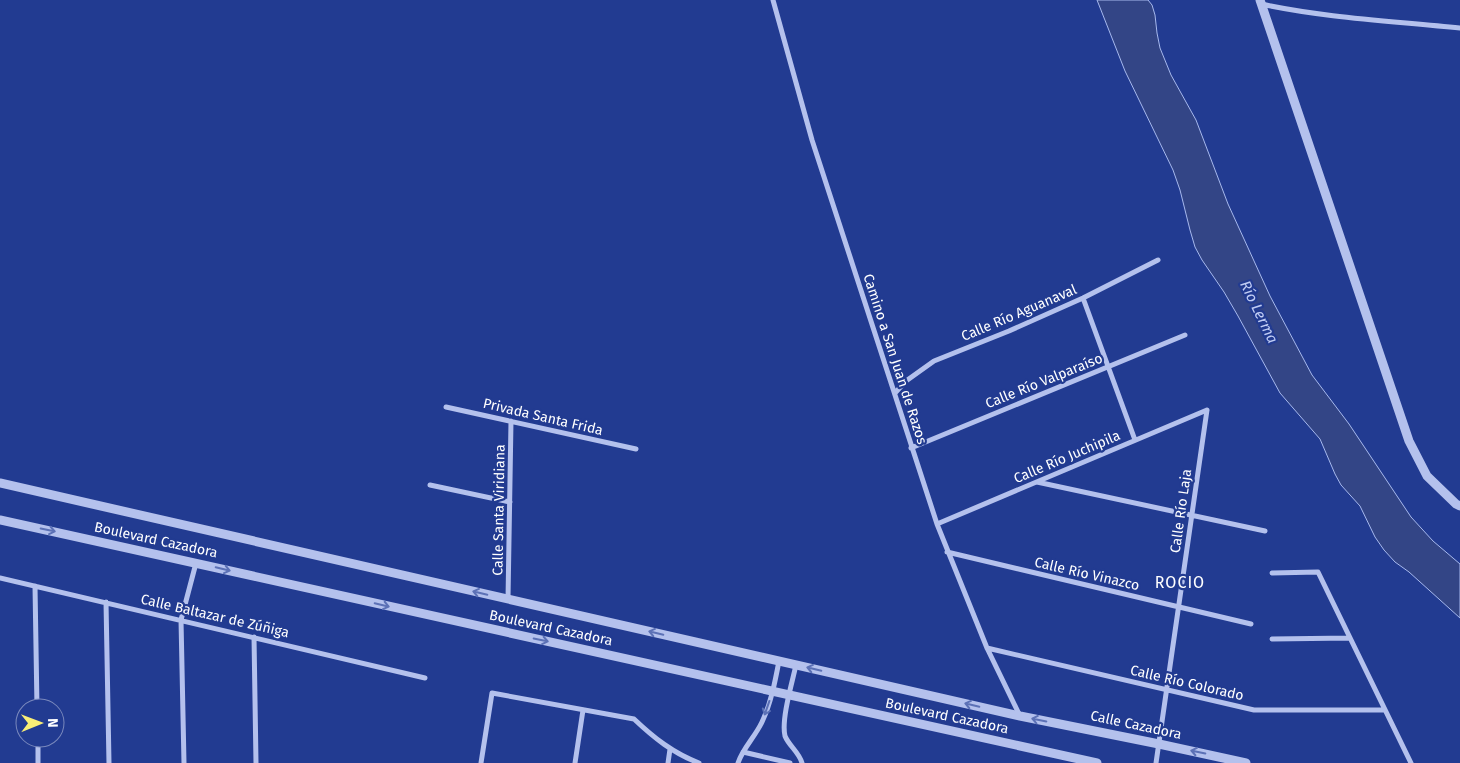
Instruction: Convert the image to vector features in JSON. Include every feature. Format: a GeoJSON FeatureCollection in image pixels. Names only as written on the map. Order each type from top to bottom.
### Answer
{"type":"FeatureCollection","features":[{"type":"Feature","properties":{"kind":"street","name":"Camino a San Juan de Razos"},"geometry":{"type":"LineString","coordinates":[[773,0],[812,140],[937,524],[987,648],[1020,716]]}},
{"type":"Feature","properties":{"kind":"street"},"geometry":{"type":"LineString","coordinates":[[1260,2],[1285,9],[1460,28]]}},
{"type":"Feature","properties":{"kind":"street"},"geometry":{"type":"LineString","coordinates":[[1260,2],[1409,441],[1427,476],[1460,506]]}},
{"type":"Feature","properties":{"kind":"street","name":"Calle Río Aguanaval"},"geometry":{"type":"LineString","coordinates":[[895,393],[906,381],[934,361],[1009,331],[1083,298],[1158,260]]}},
{"type":"Feature","properties":{"kind":"street"},"geometry":{"type":"LineString","coordinates":[[1083,298],[1135,440]]}},
{"type":"Feature","properties":{"kind":"street","name":"Calle Río Valparaíso"},"geometry":{"type":"LineString","coordinates":[[911,448],[1185,335]]}},
{"type":"Feature","properties":{"kind":"street","name":"Privada Santa Frida"},"geometry":{"type":"LineString","coordinates":[[446,407],[636,449]]}},
{"type":"Feature","properties":{"kind":"street","name":"Calle Río Juchipila"},"geometry":{"type":"LineString","coordinates":[[937,524],[1207,410]]}},
{"type":"Feature","properties":{"kind":"street","name":"Calle Río Laja"},"geometry":{"type":"LineString","coordinates":[[1156,763],[1207,410]]}},
{"type":"Feature","properties":{"kind":"street","name":"Calle Santa Viridiana"},"geometry":{"type":"LineString","coordinates":[[508,599],[511,421]]}},
{"type":"Feature","properties":{"kind":"street"},"geometry":{"type":"LineString","coordinates":[[1037,482],[1265,531]]}},
{"type":"Feature","properties":{"kind":"street","name":"Boulevard Cazadora"},"geometry":{"type":"LineString","coordinates":[[0,483],[1020,716]]}},
{"type":"Feature","properties":{"kind":"street"},"geometry":{"type":"LineString","coordinates":[[430,485],[510,502]]}},
{"type":"Feature","properties":{"kind":"street","name":"Boulevard Cazadora"},"geometry":{"type":"LineString","coordinates":[[0,520],[1097,763]]}},
{"type":"Feature","properties":{"kind":"street","name":"Calle Río Vinazco"},"geometry":{"type":"LineString","coordinates":[[947,552],[1251,624]]}},
{"type":"Feature","properties":{"kind":"street"},"geometry":{"type":"LineString","coordinates":[[184,763],[181,620],[196,563]]}},
{"type":"Feature","properties":{"kind":"street"},"geometry":{"type":"LineString","coordinates":[[1272,573],[1318,572],[1410,763]]}},
{"type":"Feature","properties":{"kind":"street","name":"Calle Baltazar de Zúñiga"},"geometry":{"type":"LineString","coordinates":[[0,578],[426,678]]}},
{"type":"Feature","properties":{"kind":"street"},"geometry":{"type":"LineString","coordinates":[[35,586],[37,698]]}},
{"type":"Feature","properties":{"kind":"street"},"geometry":{"type":"LineString","coordinates":[[106,602],[109,763]]}},
{"type":"Feature","properties":{"kind":"street"},"geometry":{"type":"LineString","coordinates":[[254,637],[256,763]]}},
{"type":"Feature","properties":{"kind":"street"},"geometry":{"type":"LineString","coordinates":[[1272,639],[1350,638]]}},
{"type":"Feature","properties":{"kind":"street","name":"Calle Río Colorado"},"geometry":{"type":"LineString","coordinates":[[987,648],[1254,710],[1385,710]]}},
{"type":"Feature","properties":{"kind":"street"},"geometry":{"type":"LineString","coordinates":[[738,763],[742,752],[762,724],[768,708],[779,661]]}},
{"type":"Feature","properties":{"kind":"street"},"geometry":{"type":"LineString","coordinates":[[796,665],[784,731],[786,738],[796,750],[802,763]]}},
{"type":"Feature","properties":{"kind":"street"},"geometry":{"type":"LineString","coordinates":[[481,763],[492,693],[634,719],[651,736],[670,749],[698,763]]}},
{"type":"Feature","properties":{"kind":"street"},"geometry":{"type":"LineString","coordinates":[[575,763],[583,710]]}},
{"type":"Feature","properties":{"kind":"street","name":"Calle Cazadora"},"geometry":{"type":"LineString","coordinates":[[1020,716],[1246,763]]}},
{"type":"Feature","properties":{"kind":"street"},"geometry":{"type":"LineString","coordinates":[[38,748],[38,763]]}},
{"type":"Feature","properties":{"kind":"street"},"geometry":{"type":"LineString","coordinates":[[668,763],[670,749]]}},
{"type":"Feature","properties":{"kind":"street"},"geometry":{"type":"LineString","coordinates":[[742,752],[790,763]]}},
{"type":"Feature","properties":{"kind":"water","name":"Río Lerma"},"geometry":{"type":"Polygon","coordinates":[[[1097,0],[1148,0],[1152,5],[1160,48],[1171,75],[1196,120],[1228,204],[1270,296],[1312,375],[1349,424],[1411,517],[1433,541],[1460,564],[1460,618],[1409,572],[1395,562],[1384,550],[1375,537],[1360,506],[1341,485],[1320,439],[1280,393],[1238,316],[1195,247],[1173,170],[1125,71],[1097,0]]]}},
{"type":"Feature","properties":{"kind":"district","name":"ROCIO"},"geometry":{"type":"Point","coordinates":[1180,582]}}]}
